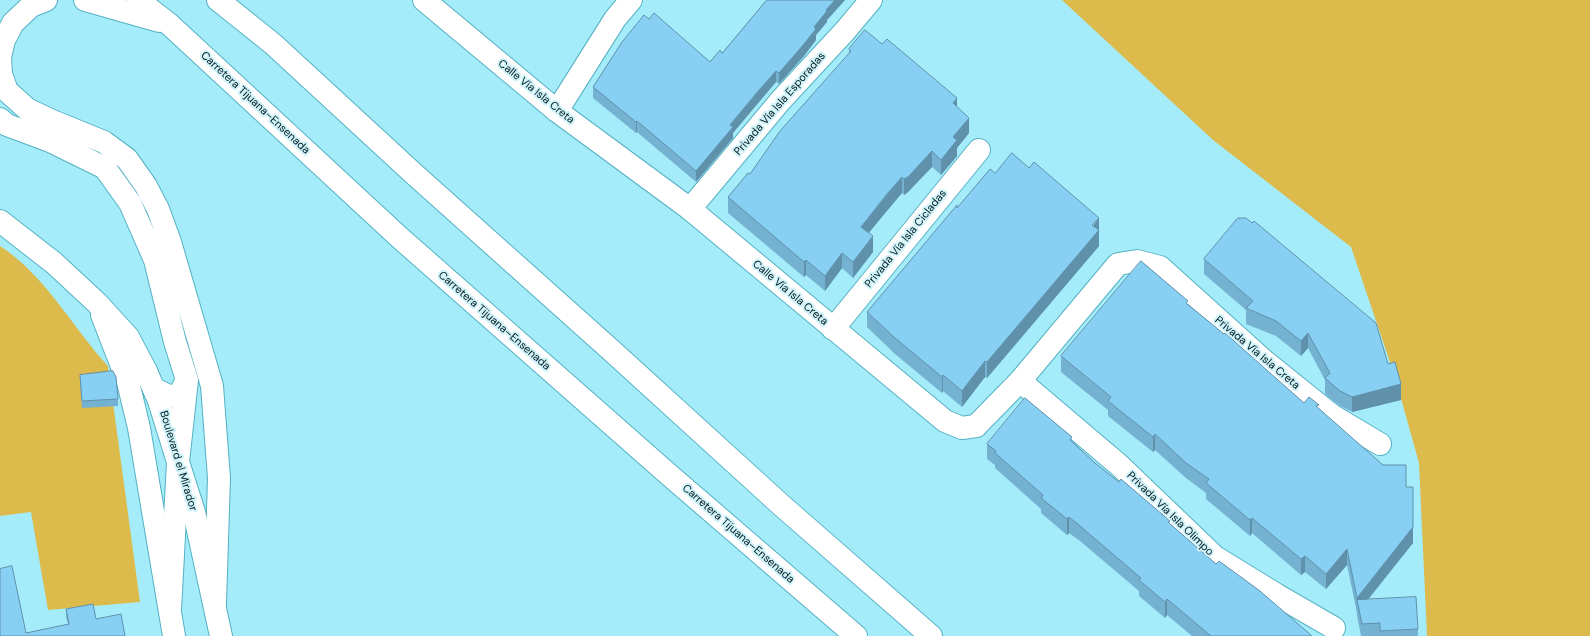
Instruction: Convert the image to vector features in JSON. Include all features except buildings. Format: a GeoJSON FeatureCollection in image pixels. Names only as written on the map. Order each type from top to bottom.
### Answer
{"type":"FeatureCollection","features":[{"type":"Feature","properties":{"kind":"main road"},"geometry":{"type":"LineString","coordinates":[[46,0],[31,6],[13,23],[4,40],[0,57],[0,74],[7,91],[27,109],[104,142],[126,159],[146,186],[158,209],[170,242],[212,386],[219,478],[215,604]]}},
{"type":"Feature","properties":{"kind":"main road"},"geometry":{"type":"LineString","coordinates":[[85,0],[169,24]]}},
{"type":"Feature","properties":{"kind":"main road","name":"Carretera Tijuana–Ensenada"},"geometry":{"type":"LineString","coordinates":[[138,0],[169,24],[399,237],[667,473],[856,636]]}},
{"type":"Feature","properties":{"kind":"main road"},"geometry":{"type":"LineString","coordinates":[[218,0],[273,44],[414,174],[780,504],[931,636]]}},
{"type":"Feature","properties":{"kind":"main road","name":"Calle Vía Isla Creta"},"geometry":{"type":"LineString","coordinates":[[424,0],[556,111],[690,209],[945,421],[962,428],[976,426],[1020,381],[1118,264],[1137,261]]}},
{"type":"Feature","properties":{"kind":"main road"},"geometry":{"type":"LineString","coordinates":[[556,111],[616,19],[631,0]]}},
{"type":"Feature","properties":{"kind":"main road","name":"Privada Vía Isla Esporadas"},"geometry":{"type":"LineString","coordinates":[[690,209],[781,100],[845,31],[871,0]]}},
{"type":"Feature","properties":{"kind":"main road"},"geometry":{"type":"LineString","coordinates":[[0,119],[7,125],[50,141],[105,168],[130,203],[155,260],[175,342],[187,380],[178,462],[170,610]]}},
{"type":"Feature","properties":{"kind":"main road","name":"Privada Vía Isla Cicladas"},"geometry":{"type":"LineString","coordinates":[[833,329],[979,150]]}},
{"type":"Feature","properties":{"kind":"main road","name":"Boulevard el Mirador"},"geometry":{"type":"LineString","coordinates":[[0,221],[54,263],[97,303],[128,338],[154,389],[194,512],[221,636]]}},
{"type":"Feature","properties":{"kind":"main road","name":"Privada Vía Isla Creta"},"geometry":{"type":"LineString","coordinates":[[1137,261],[1160,267],[1262,359],[1333,416],[1380,444]]}},
{"type":"Feature","properties":{"kind":"main road","name":"Boulevard el Mirador"},"geometry":{"type":"LineString","coordinates":[[97,303],[128,382],[139,428],[174,636]]}},
{"type":"Feature","properties":{"kind":"main road"},"geometry":{"type":"LineString","coordinates":[[154,389],[169,396],[178,395],[187,380]]}},
{"type":"Feature","properties":{"kind":"main road","name":"Privada Vía Isla Olimpo"},"geometry":{"type":"LineString","coordinates":[[1020,381],[1119,465],[1215,557],[1334,628]]}},
{"type":"Feature","properties":{"kind":"shaded area"},"geometry":{"type":"Polygon","coordinates":[[[1062,0],[1590,0],[1590,636],[1427,636],[1419,463],[1395,377],[1351,247],[1213,140],[1062,0]]]}},
{"type":"Feature","properties":{"kind":"shaded area"},"geometry":{"type":"Polygon","coordinates":[[[0,246],[16,258],[45,287],[108,366],[140,602],[48,610],[31,512],[0,516],[0,246]]]}}]}
